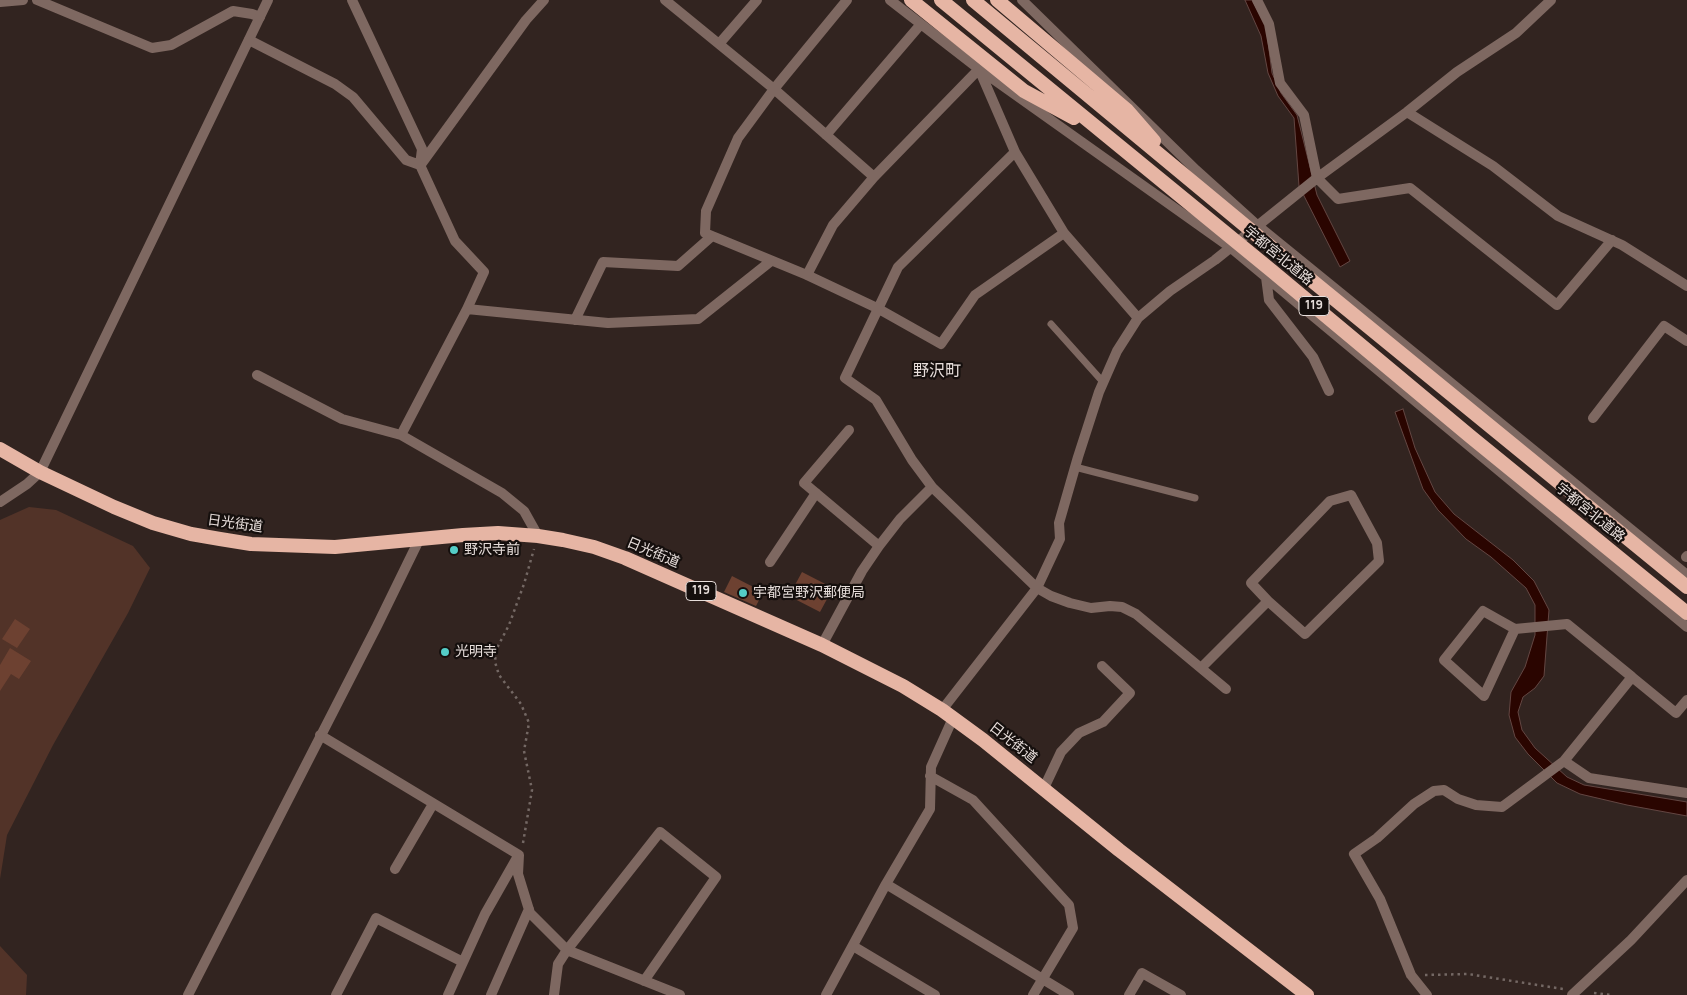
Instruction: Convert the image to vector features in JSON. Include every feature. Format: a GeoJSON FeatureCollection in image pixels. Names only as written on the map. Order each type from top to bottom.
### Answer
{"type":"FeatureCollection","features":[{"type":"Feature","properties":{"kind":"highway"},"geometry":{"type":"LineString","coordinates":[[911,0],[1024,90],[1103,134]]}},
{"type":"Feature","properties":{"kind":"highway","name":"宇都宮北道路"},"geometry":{"type":"LineString","coordinates":[[941,0],[1471,437],[1687,612]]}},
{"type":"Feature","properties":{"kind":"highway","name":"宇都宮北道路"},"geometry":{"type":"LineString","coordinates":[[972,0],[1687,587]]}},
{"type":"Feature","properties":{"kind":"highway"},"geometry":{"type":"LineString","coordinates":[[997,0],[1127,110],[1185,176]]}},
{"type":"Feature","properties":{"kind":"highway","name":"日光街道"},"geometry":{"type":"LineString","coordinates":[[0,450],[88,496],[153,523],[220,540],[251,544],[335,547],[498,533],[538,536],[594,547],[625,558],[822,645],[903,686],[948,714],[1305,994]]}},
{"type":"Feature","properties":{"kind":"street"},"geometry":{"type":"LineString","coordinates":[[0,2],[23,0]]}},
{"type":"Feature","properties":{"kind":"street"},"geometry":{"type":"LineString","coordinates":[[37,0],[152,48],[171,45],[233,11],[260,17]]}},
{"type":"Feature","properties":{"kind":"street"},"geometry":{"type":"LineString","coordinates":[[0,502],[27,484],[40,472],[268,0]]}},
{"type":"Feature","properties":{"kind":"street"},"geometry":{"type":"LineString","coordinates":[[352,0],[422,149],[420,165],[455,241],[484,272],[467,309],[401,435]]}},
{"type":"Feature","properties":{"kind":"street"},"geometry":{"type":"LineString","coordinates":[[420,165],[526,20],[544,0]]}},
{"type":"Feature","properties":{"kind":"street"},"geometry":{"type":"LineString","coordinates":[[665,0],[774,89],[874,177]]}},
{"type":"Feature","properties":{"kind":"street"},"geometry":{"type":"LineString","coordinates":[[719,44],[757,0]]}},
{"type":"Feature","properties":{"kind":"street"},"geometry":{"type":"LineString","coordinates":[[847,0],[774,89],[738,138],[706,211],[705,233],[807,275],[877,308],[940,344],[975,295],[1064,233]]}},
{"type":"Feature","properties":{"kind":"street"},"geometry":{"type":"LineString","coordinates":[[890,0],[979,69],[1231,248],[1687,627]]}},
{"type":"Feature","properties":{"kind":"street"},"geometry":{"type":"LineString","coordinates":[[1022,0],[1196,170],[1258,226],[1687,575]]}},
{"type":"Feature","properties":{"kind":"street"},"geometry":{"type":"LineString","coordinates":[[1257,0],[1269,24],[1280,83],[1304,115],[1317,178],[1338,199],[1410,188],[1557,305],[1612,240]]}},
{"type":"Feature","properties":{"kind":"street"},"geometry":{"type":"LineString","coordinates":[[826,995],[886,884],[930,809],[931,767],[948,714],[1037,588],[1060,539],[1059,523],[1103,382],[1117,351],[1138,318],[1170,290],[1231,248],[1317,178],[1407,112],[1457,72],[1516,33],[1551,0]]}},
{"type":"Feature","properties":{"kind":"street"},"geometry":{"type":"LineString","coordinates":[[826,135],[921,24]]}},
{"type":"Feature","properties":{"kind":"street"},"geometry":{"type":"LineString","coordinates":[[249,40],[334,84],[353,97],[406,160],[420,165]]}},
{"type":"Feature","properties":{"kind":"street"},"geometry":{"type":"LineString","coordinates":[[979,69],[1015,152],[1064,233],[1138,318]]}},
{"type":"Feature","properties":{"kind":"street"},"geometry":{"type":"LineString","coordinates":[[807,275],[833,225],[874,177],[979,69]]}},
{"type":"Feature","properties":{"kind":"street"},"geometry":{"type":"LineString","coordinates":[[1407,112],[1493,166],[1558,216],[1622,245],[1687,286]]}},
{"type":"Feature","properties":{"kind":"street"},"geometry":{"type":"LineString","coordinates":[[1015,152],[898,267],[845,378],[876,400],[912,460],[932,487],[1037,588],[1070,603],[1091,608],[1122,607],[1136,614],[1226,689]]}},
{"type":"Feature","properties":{"kind":"street"},"geometry":{"type":"LineString","coordinates":[[575,320],[602,262],[678,266],[712,236]]}},
{"type":"Feature","properties":{"kind":"street"},"geometry":{"type":"LineString","coordinates":[[467,309],[608,323],[698,319],[771,261]]}},
{"type":"Feature","properties":{"kind":"street"},"geometry":{"type":"LineString","coordinates":[[1266,277],[1269,300],[1313,357],[1330,391]]}},
{"type":"Feature","properties":{"kind":"street"},"geometry":{"type":"LineString","coordinates":[[1593,418],[1664,326],[1687,341]]}},
{"type":"Feature","properties":{"kind":"street"},"geometry":{"type":"LineString","coordinates":[[257,375],[342,420],[401,435],[502,493],[524,512],[538,536]]}},
{"type":"Feature","properties":{"kind":"street"},"geometry":{"type":"LineString","coordinates":[[849,430],[804,483],[880,546]]}},
{"type":"Feature","properties":{"kind":"street"},"geometry":{"type":"LineString","coordinates":[[822,645],[862,571],[900,519],[932,487]]}},
{"type":"Feature","properties":{"kind":"street"},"geometry":{"type":"LineString","coordinates":[[770,562],[816,493]]}},
{"type":"Feature","properties":{"kind":"street"},"geometry":{"type":"LineString","coordinates":[[1351,495],[1378,543],[1379,560],[1305,634],[1268,601],[1252,583],[1330,501],[1351,495]]}},
{"type":"Feature","properties":{"kind":"street"},"geometry":{"type":"LineString","coordinates":[[188,995],[419,540]]}},
{"type":"Feature","properties":{"kind":"street"},"geometry":{"type":"LineString","coordinates":[[1201,668],[1268,601]]}},
{"type":"Feature","properties":{"kind":"street"},"geometry":{"type":"LineString","coordinates":[[1515,629],[1484,696],[1444,660],[1484,611],[1515,629],[1567,624],[1676,713],[1687,700]]}},
{"type":"Feature","properties":{"kind":"street"},"geometry":{"type":"LineString","coordinates":[[1044,788],[1061,752],[1079,733],[1103,722],[1130,693],[1102,666]]}},
{"type":"Feature","properties":{"kind":"street"},"geometry":{"type":"LineString","coordinates":[[1427,995],[1411,975],[1380,899],[1354,854],[1377,838],[1414,804],[1434,791],[1444,790],[1458,799],[1476,805],[1502,807],[1564,761],[1632,677]]}},
{"type":"Feature","properties":{"kind":"street"},"geometry":{"type":"LineString","coordinates":[[320,735],[433,804],[521,850]]}},
{"type":"Feature","properties":{"kind":"street"},"geometry":{"type":"LineString","coordinates":[[1564,761],[1589,778],[1687,793]]}},
{"type":"Feature","properties":{"kind":"street"},"geometry":{"type":"LineString","coordinates":[[930,776],[973,800],[1069,905],[1073,928],[1033,995]]}},
{"type":"Feature","properties":{"kind":"street"},"geometry":{"type":"LineString","coordinates":[[395,869],[433,804]]}},
{"type":"Feature","properties":{"kind":"street"},"geometry":{"type":"LineString","coordinates":[[554,995],[558,964],[567,950],[660,832],[716,877],[644,981]]}},
{"type":"Feature","properties":{"kind":"street"},"geometry":{"type":"LineString","coordinates":[[521,850],[518,874],[530,913],[567,950],[680,995]]}},
{"type":"Feature","properties":{"kind":"street"},"geometry":{"type":"LineString","coordinates":[[448,995],[486,914],[521,850]]}},
{"type":"Feature","properties":{"kind":"street"},"geometry":{"type":"LineString","coordinates":[[1574,993],[1631,940],[1687,880]]}},
{"type":"Feature","properties":{"kind":"street"},"geometry":{"type":"LineString","coordinates":[[886,884],[1069,995]]}},
{"type":"Feature","properties":{"kind":"street"},"geometry":{"type":"LineString","coordinates":[[490,995],[529,909]]}},
{"type":"Feature","properties":{"kind":"street"},"geometry":{"type":"LineString","coordinates":[[336,995],[376,918],[463,962]]}},
{"type":"Feature","properties":{"kind":"street"},"geometry":{"type":"LineString","coordinates":[[852,946],[935,995]]}},
{"type":"Feature","properties":{"kind":"street"},"geometry":{"type":"LineString","coordinates":[[1129,995],[1142,973],[1181,995]]}},
{"type":"Feature","properties":{"kind":"lane"},"geometry":{"type":"LineString","coordinates":[[1051,324],[1103,382]]}},
{"type":"Feature","properties":{"kind":"lane"},"geometry":{"type":"LineString","coordinates":[[1075,467],[1195,498]]}},
{"type":"Feature","properties":{"kind":"path"},"geometry":{"type":"LineString","coordinates":[[521,850],[532,790],[524,751],[529,723],[521,704],[500,675],[495,662],[496,650],[524,584],[538,536]]}},
{"type":"Feature","properties":{"kind":"path"},"geometry":{"type":"LineString","coordinates":[[1411,975],[1468,974],[1574,993],[1612,995]]}},
{"type":"Feature","properties":{"kind":"shaded area"},"geometry":{"type":"Polygon","coordinates":[[[1245,0],[1252,0],[1266,26],[1272,73],[1281,93],[1297,115],[1317,195],[1350,261],[1340,267],[1299,186],[1294,118],[1278,96],[1268,73],[1261,36],[1245,0]]]}},
{"type":"Feature","properties":{"kind":"shaded area"},"geometry":{"type":"Polygon","coordinates":[[[1403,409],[1415,448],[1435,492],[1454,514],[1513,560],[1534,581],[1549,610],[1544,676],[1535,688],[1523,697],[1518,712],[1522,730],[1535,748],[1567,777],[1584,785],[1687,802],[1687,816],[1580,794],[1557,783],[1528,754],[1515,737],[1509,715],[1511,692],[1525,667],[1535,635],[1535,605],[1526,588],[1491,557],[1466,539],[1438,510],[1423,489],[1395,412],[1403,409]]]}},
{"type":"Feature","properties":{"kind":"shaded area"},"geometry":{"type":"Polygon","coordinates":[[[29,507],[56,510],[133,546],[150,568],[128,613],[53,745],[7,835],[0,879],[0,520],[29,507]]]}},
{"type":"Feature","properties":{"kind":"shaded area"},"geometry":{"type":"Polygon","coordinates":[[[0,946],[27,975],[26,995],[0,995],[0,946]]]}},
{"type":"Feature","properties":{"kind":"building"},"geometry":{"type":"Polygon","coordinates":[[[802,572],[833,588],[820,612],[789,596],[802,572]]]}},
{"type":"Feature","properties":{"kind":"building","name":"宇都宮野沢郵便局"},"geometry":{"type":"Polygon","coordinates":[[[732,576],[763,592],[756,606],[724,592],[732,576]]]}},
{"type":"Feature","properties":{"kind":"building"},"geometry":{"type":"Polygon","coordinates":[[[15,619],[30,629],[17,648],[2,639],[15,619]]]}},
{"type":"Feature","properties":{"kind":"building"},"geometry":{"type":"Polygon","coordinates":[[[10,648],[31,661],[19,679],[11,674],[0,691],[0,665],[10,648]]]}},
{"type":"Feature","properties":{"kind":"place","name":"野沢寺前"},"geometry":{"type":"Point","coordinates":[454,550]}},
{"type":"Feature","properties":{"kind":"place","name":"宇都宮野沢郵便局"},"geometry":{"type":"Point","coordinates":[743,593]}},
{"type":"Feature","properties":{"kind":"place","name":"光明寺"},"geometry":{"type":"Point","coordinates":[445,652]}},
{"type":"Feature","properties":{"kind":"district","name":"野沢町"},"geometry":{"type":"Point","coordinates":[937,372]}}]}
